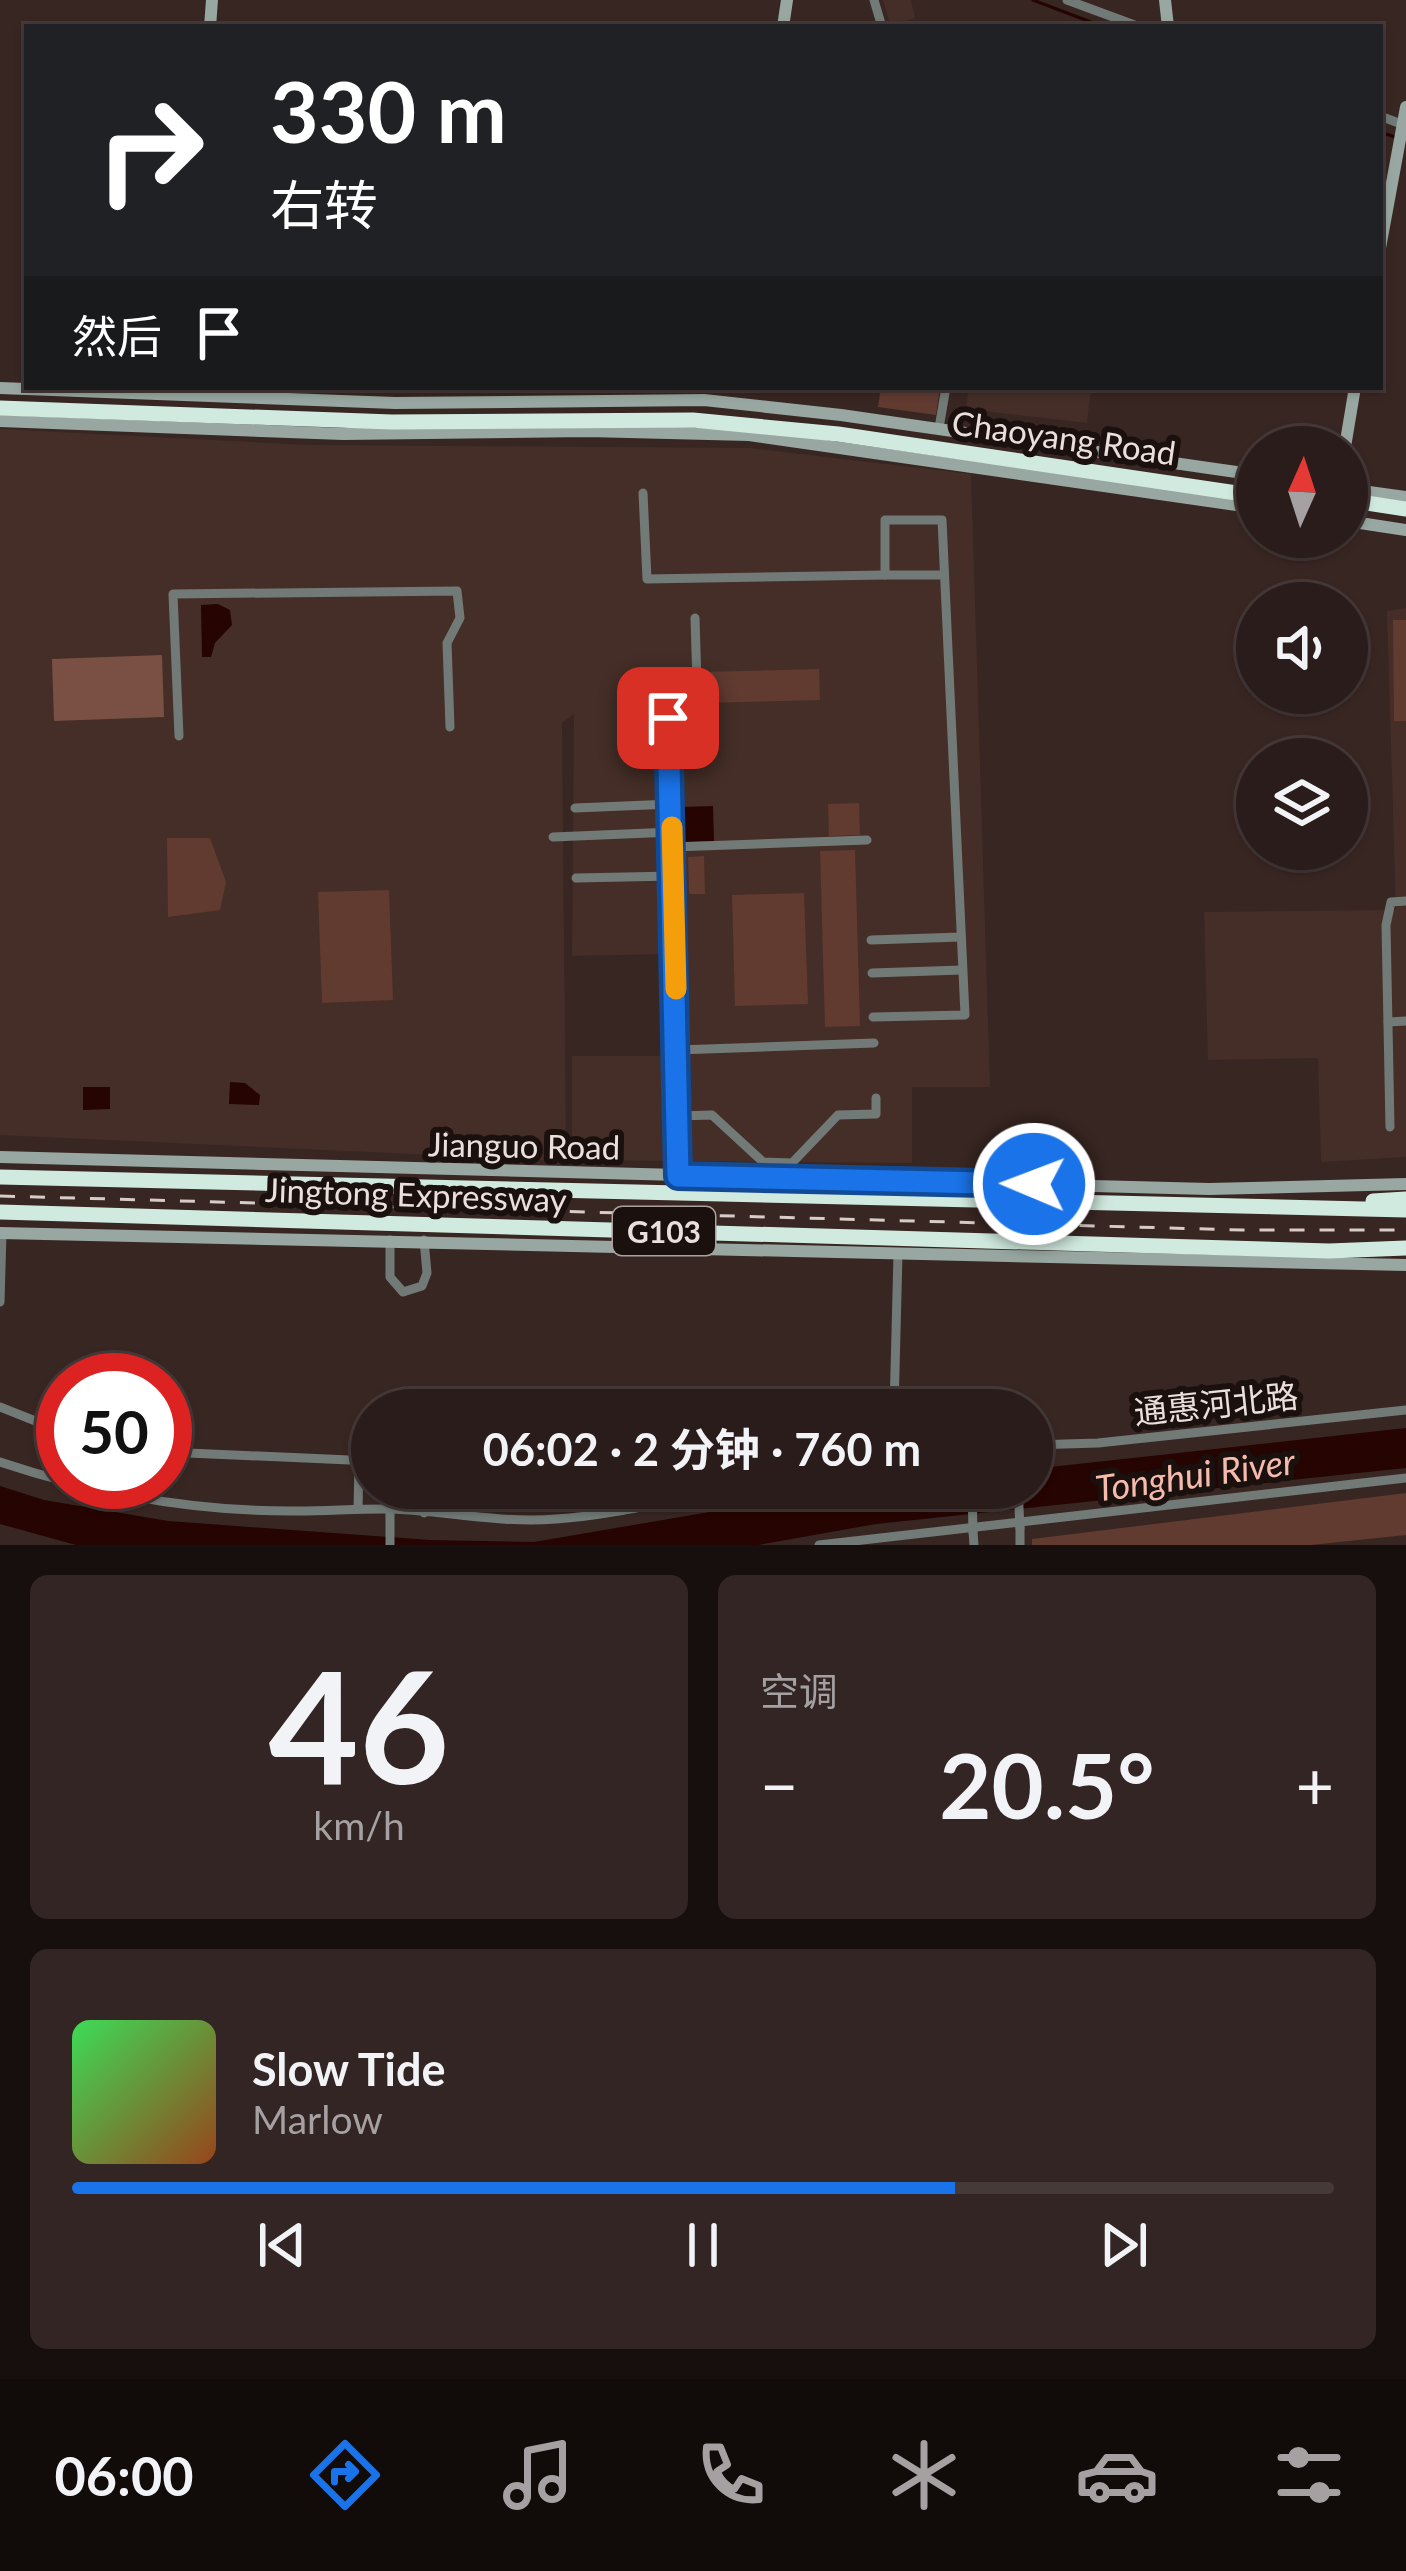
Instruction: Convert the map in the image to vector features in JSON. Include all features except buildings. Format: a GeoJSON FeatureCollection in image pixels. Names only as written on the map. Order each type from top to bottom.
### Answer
{"type":"FeatureCollection","features":[{"type":"Feature","properties":{"kind":"highway","name":"Chaoyang Road"},"geometry":{"type":"LineString","coordinates":[[0,405],[392,422],[693,420],[1021,457],[1236,489]]}},
{"type":"Feature","properties":{"kind":"highway"},"geometry":{"type":"LineString","coordinates":[[1368,508],[1406,513]]}},
{"type":"Feature","properties":{"kind":"highway","name":"Jingtong Expressway"},"geometry":{"type":"LineString","coordinates":[[0,1178],[1406,1210]]}},
{"type":"Feature","properties":{"kind":"highway"},"geometry":{"type":"LineString","coordinates":[[1260,1208],[1406,1198]]}},
{"type":"Feature","properties":{"kind":"highway","name":"Jingtong Expressway"},"geometry":{"type":"LineString","coordinates":[[0,1211],[1406,1251]]}},
{"type":"Feature","properties":{"kind":"street"},"geometry":{"type":"LineString","coordinates":[[1067,0],[1132,24]]}},
{"type":"Feature","properties":{"kind":"street"},"geometry":{"type":"LineString","coordinates":[[1384,197],[1406,106]]}},
{"type":"Feature","properties":{"kind":"street","name":"Chaoyang Road"},"geometry":{"type":"LineString","coordinates":[[100,390],[250,393],[395,403],[652,397],[746,403],[939,428],[1021,457],[1236,503]]}},
{"type":"Feature","properties":{"kind":"street"},"geometry":{"type":"LineString","coordinates":[[746,403],[748,390]]}},
{"type":"Feature","properties":{"kind":"street"},"geometry":{"type":"LineString","coordinates":[[939,428],[945,390]]}},
{"type":"Feature","properties":{"kind":"street"},"geometry":{"type":"LineString","coordinates":[[1348,426],[1354,390]]}},
{"type":"Feature","properties":{"kind":"street","name":"Chaoyang Road"},"geometry":{"type":"LineString","coordinates":[[0,421],[378,435],[710,433],[1236,473]]}},
{"type":"Feature","properties":{"kind":"street"},"geometry":{"type":"LineString","coordinates":[[1368,492],[1406,497]]}},
{"type":"Feature","properties":{"kind":"street"},"geometry":{"type":"LineString","coordinates":[[643,493],[647,579],[943,575]]}},
{"type":"Feature","properties":{"kind":"street"},"geometry":{"type":"LineString","coordinates":[[873,1017],[965,1015],[942,520],[885,520],[885,575]]}},
{"type":"Feature","properties":{"kind":"street"},"geometry":{"type":"LineString","coordinates":[[1368,524],[1406,530]]}},
{"type":"Feature","properties":{"kind":"street"},"geometry":{"type":"LineString","coordinates":[[179,736],[173,594],[457,591],[460,618],[447,643],[450,728]]}},
{"type":"Feature","properties":{"kind":"street"},"geometry":{"type":"LineString","coordinates":[[678,1176],[668,718],[698,717],[695,618]]}},
{"type":"Feature","properties":{"kind":"street"},"geometry":{"type":"LineString","coordinates":[[575,808],[672,805]]}},
{"type":"Feature","properties":{"kind":"street"},"geometry":{"type":"LineString","coordinates":[[553,837],[673,832]]}},
{"type":"Feature","properties":{"kind":"street"},"geometry":{"type":"LineString","coordinates":[[673,847],[867,840]]}},
{"type":"Feature","properties":{"kind":"street"},"geometry":{"type":"LineString","coordinates":[[576,878],[674,876]]}},
{"type":"Feature","properties":{"kind":"street"},"geometry":{"type":"LineString","coordinates":[[1390,1127],[1386,925],[1391,902],[1406,902]]}},
{"type":"Feature","properties":{"kind":"street"},"geometry":{"type":"LineString","coordinates":[[871,940],[961,937]]}},
{"type":"Feature","properties":{"kind":"street"},"geometry":{"type":"LineString","coordinates":[[872,973],[962,970]]}},
{"type":"Feature","properties":{"kind":"street"},"geometry":{"type":"LineString","coordinates":[[1388,1022],[1406,1022]]}},
{"type":"Feature","properties":{"kind":"street"},"geometry":{"type":"LineString","coordinates":[[677,1050],[874,1043]]}},
{"type":"Feature","properties":{"kind":"street"},"geometry":{"type":"LineString","coordinates":[[677,1116],[712,1115],[763,1162],[792,1163],[838,1115],[876,1114],[876,1098]]}},
{"type":"Feature","properties":{"kind":"street","name":"Jianguo Road"},"geometry":{"type":"LineString","coordinates":[[0,1156],[1209,1189],[1406,1184]]}},
{"type":"Feature","properties":{"kind":"street"},"geometry":{"type":"LineString","coordinates":[[0,1302],[1,1233],[1406,1265]]}},
{"type":"Feature","properties":{"kind":"street"},"geometry":{"type":"LineString","coordinates":[[390,1240],[390,1277],[396,1287],[410,1292],[422,1286],[427,1273],[424,1240]]}},
{"type":"Feature","properties":{"kind":"street"},"geometry":{"type":"LineString","coordinates":[[895,1389],[898,1254]]}},
{"type":"Feature","properties":{"kind":"street"},"geometry":{"type":"LineString","coordinates":[[0,1408],[36,1422]]}},
{"type":"Feature","properties":{"kind":"street","name":"通惠河北路"},"geometry":{"type":"LineString","coordinates":[[1053,1444],[1406,1410]]}},
{"type":"Feature","properties":{"kind":"street"},"geometry":{"type":"LineString","coordinates":[[192,1453],[351,1462]]}},
{"type":"Feature","properties":{"kind":"street"},"geometry":{"type":"LineString","coordinates":[[0,1462],[120,1495],[203,1506],[358,1509]]}},
{"type":"Feature","properties":{"kind":"street"},"geometry":{"type":"LineString","coordinates":[[819,1545],[1406,1478]]}},
{"type":"Feature","properties":{"kind":"street"},"geometry":{"type":"LineString","coordinates":[[390,1545],[390,1509],[472,1519],[558,1520],[620,1509]]}},
{"type":"Feature","properties":{"kind":"street"},"geometry":{"type":"LineString","coordinates":[[972,1509],[974,1545]]}},
{"type":"Feature","properties":{"kind":"street"},"geometry":{"type":"LineString","coordinates":[[1019,1509],[1020,1545]]}},
{"type":"Feature","properties":{"kind":"shaded area"},"geometry":{"type":"Polygon","coordinates":[[[883,0],[911,0],[915,18],[890,24],[883,0]]]}},
{"type":"Feature","properties":{"kind":"shaded area"},"geometry":{"type":"Polygon","coordinates":[[[881,390],[940,390],[936,415],[878,407],[881,390]]]}},
{"type":"Feature","properties":{"kind":"shaded area"},"geometry":{"type":"Polygon","coordinates":[[[969,390],[1091,390],[1087,423],[966,409],[969,390]]]}},
{"type":"Feature","properties":{"kind":"shaded area"},"geometry":{"type":"Polygon","coordinates":[[[0,429],[307,445],[749,448],[971,474],[990,1087],[912,1087],[912,1163],[572,1160],[572,1056],[669,1056],[666,954],[572,956],[574,714],[562,723],[566,1161],[0,1135],[0,429]]]}},
{"type":"Feature","properties":{"kind":"shaded area"},"geometry":{"type":"Polygon","coordinates":[[[1406,608],[1406,1157],[1321,1162],[1318,1058],[1208,1060],[1204,912],[1396,910],[1387,611],[1406,608]]]}},
{"type":"Feature","properties":{"kind":"shaded area"},"geometry":{"type":"Polygon","coordinates":[[[1393,620],[1406,620],[1406,721],[1394,721],[1393,620]]]}},
{"type":"Feature","properties":{"kind":"shaded area"},"geometry":{"type":"Polygon","coordinates":[[[162,655],[164,717],[54,721],[52,659],[162,655]]]}},
{"type":"Feature","properties":{"kind":"shaded area"},"geometry":{"type":"Polygon","coordinates":[[[819,669],[820,700],[703,703],[702,672],[819,669]]]}},
{"type":"Feature","properties":{"kind":"shaded area"},"geometry":{"type":"Polygon","coordinates":[[[859,803],[860,835],[829,836],[828,804],[859,803]]]}},
{"type":"Feature","properties":{"kind":"shaded area"},"geometry":{"type":"Polygon","coordinates":[[[167,838],[210,838],[226,882],[220,910],[168,917],[167,838]]]}},
{"type":"Feature","properties":{"kind":"shaded area"},"geometry":{"type":"Polygon","coordinates":[[[855,850],[860,1026],[825,1027],[820,851],[855,850]]]}},
{"type":"Feature","properties":{"kind":"shaded area"},"geometry":{"type":"Polygon","coordinates":[[[704,856],[705,894],[689,894],[688,857],[704,856]]]}},
{"type":"Feature","properties":{"kind":"shaded area"},"geometry":{"type":"Polygon","coordinates":[[[389,890],[393,1000],[322,1003],[318,892],[389,890]]]}},
{"type":"Feature","properties":{"kind":"shaded area"},"geometry":{"type":"Polygon","coordinates":[[[804,893],[808,1004],[735,1006],[732,895],[804,893]]]}},
{"type":"Feature","properties":{"kind":"shaded area"},"geometry":{"type":"Polygon","coordinates":[[[1406,1493],[1406,1535],[1311,1545],[1032,1545],[1032,1539],[1406,1493]]]}},
{"type":"Feature","properties":{"kind":"water"},"geometry":{"type":"Polygon","coordinates":[[[218,604],[230,610],[232,625],[215,643],[211,657],[202,657],[201,605],[218,604]]]}},
{"type":"Feature","properties":{"kind":"water"},"geometry":{"type":"Polygon","coordinates":[[[713,806],[714,841],[681,842],[680,807],[713,806]]]}},
{"type":"Feature","properties":{"kind":"water"},"geometry":{"type":"Polygon","coordinates":[[[230,1082],[245,1083],[260,1095],[259,1105],[229,1104],[230,1082]]]}},
{"type":"Feature","properties":{"kind":"water"},"geometry":{"type":"Polygon","coordinates":[[[83,1087],[110,1087],[110,1109],[83,1110],[83,1087]]]}},
{"type":"Feature","properties":{"kind":"water","name":"Tonghui River"},"geometry":{"type":"Polygon","coordinates":[[[1406,1428],[1406,1468],[1053,1505],[1053,1467],[1406,1428]]]}},
{"type":"Feature","properties":{"kind":"water"},"geometry":{"type":"Polygon","coordinates":[[[0,1486],[36,1497],[36,1509],[97,1509],[168,1521],[430,1540],[534,1542],[727,1509],[1018,1509],[876,1524],[758,1545],[76,1545],[0,1524],[0,1486]]]}},
{"type":"Feature","properties":{"kind":"waterway"},"geometry":{"type":"LineString","coordinates":[[1033,0],[1096,24]]}},
{"type":"Feature","properties":{"kind":"waterway"},"geometry":{"type":"LineString","coordinates":[[1383,133],[1395,137]]}},
{"type":"Feature","properties":{"kind":"railway"},"geometry":{"type":"LineString","coordinates":[[0,1196],[1242,1230],[1406,1230]]}},
{"type":"Feature","properties":{"kind":"slow traffic"},"geometry":{"type":"LineString","coordinates":[[672,827],[676,989]]}},
{"type":"Feature","properties":{"kind":"route"},"geometry":{"type":"LineString","coordinates":[[668,718],[678,1176],[1034,1184]]}}]}
